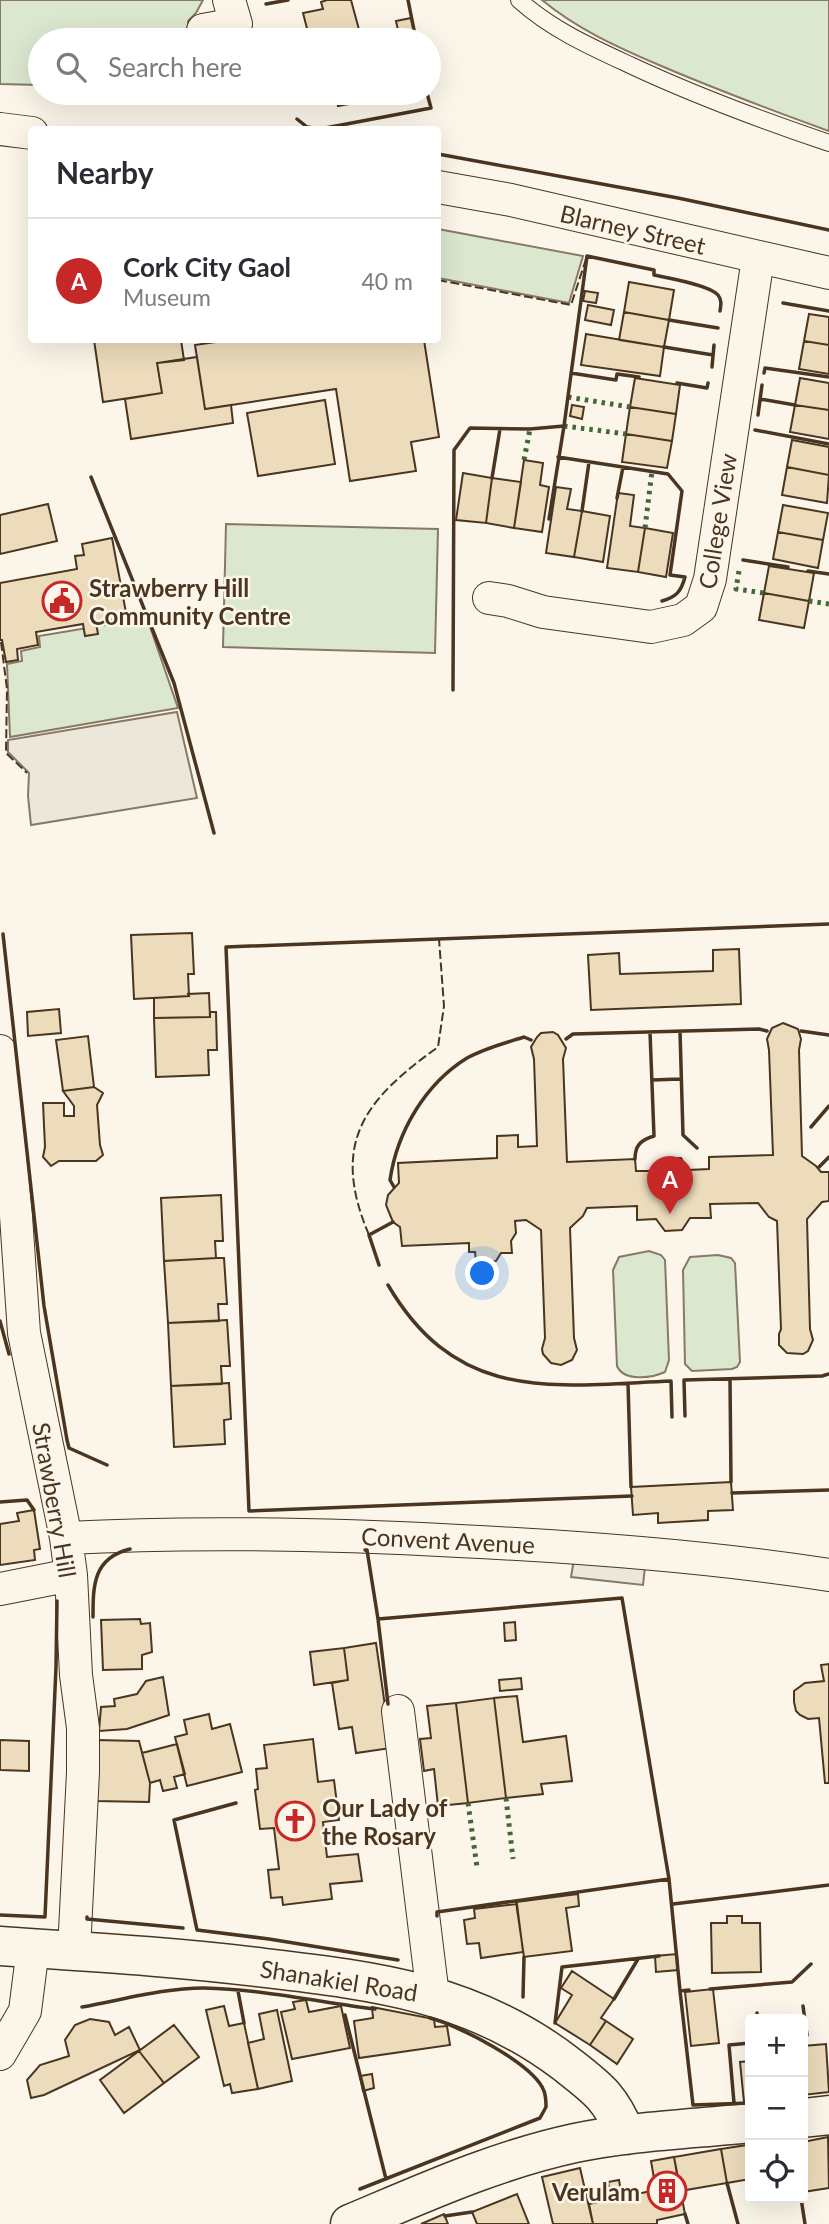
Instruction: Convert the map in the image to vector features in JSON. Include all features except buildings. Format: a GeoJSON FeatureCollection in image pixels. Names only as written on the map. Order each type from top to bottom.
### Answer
{"type":"FeatureCollection","features":[{"type":"Feature","properties":{"kind":"street"},"geometry":{"type":"LineString","coordinates":[[206,28],[232,12]]}},
{"type":"Feature","properties":{"kind":"street"},"geometry":{"type":"LineString","coordinates":[[0,129],[28,132]]}},
{"type":"Feature","properties":{"kind":"street","name":"Blarney Street"},"geometry":{"type":"LineString","coordinates":[[441,188],[583,216],[829,273]]}},
{"type":"Feature","properties":{"kind":"street","name":"College View"},"geometry":{"type":"LineString","coordinates":[[489,598],[543,612],[652,627],[683,620],[701,607],[710,579],[758,258]]}},
{"type":"Feature","properties":{"kind":"street","name":"Strawberry Hill"},"geometry":{"type":"LineString","coordinates":[[0,1051],[24,1333],[66,1538],[71,1575],[76,1675],[83,1728],[74,1951]]}},
{"type":"Feature","properties":{"kind":"street","name":"Convent Avenue"},"geometry":{"type":"LineString","coordinates":[[66,1538],[131,1534],[288,1534],[426,1539],[587,1547],[829,1575]]}},
{"type":"Feature","properties":{"kind":"street"},"geometry":{"type":"LineString","coordinates":[[0,1589],[71,1575]]}},
{"type":"Feature","properties":{"kind":"street"},"geometry":{"type":"LineString","coordinates":[[398,1712],[433,1996]]}},
{"type":"Feature","properties":{"kind":"street"},"geometry":{"type":"LineString","coordinates":[[0,2054],[25,2011],[16,1947]]}},
{"type":"Feature","properties":{"kind":"street","name":"Shanakiel Road"},"geometry":{"type":"LineString","coordinates":[[16,1947],[196,1959],[317,1974],[410,1989],[433,1996],[471,2009],[510,2028],[557,2058],[609,2100],[626,2135]]}},
{"type":"Feature","properties":{"kind":"street"},"geometry":{"type":"LineString","coordinates":[[808,2117],[829,2115]]}},
{"type":"Feature","properties":{"kind":"street"},"geometry":{"type":"LineString","coordinates":[[350,2224],[472,2173],[555,2148],[626,2135],[745,2123]]}},
{"type":"Feature","properties":{"kind":"lane"},"geometry":{"type":"LineString","coordinates":[[519,0],[561,30],[649,74],[763,120],[829,143]]}},
{"type":"Feature","properties":{"kind":"green space"},"geometry":{"type":"Polygon","coordinates":[[[0,0],[203,0],[188,21],[190,28],[28,28],[28,85],[0,84],[0,0]]]}},
{"type":"Feature","properties":{"kind":"green space"},"geometry":{"type":"Polygon","coordinates":[[[542,0],[829,0],[829,131],[722,91],[628,51],[583,29],[542,0]]]}},
{"type":"Feature","properties":{"kind":"green space"},"geometry":{"type":"Polygon","coordinates":[[[441,230],[583,256],[569,303],[441,279],[441,230]]]}},
{"type":"Feature","properties":{"kind":"green space"},"geometry":{"type":"Polygon","coordinates":[[[226,524],[438,529],[435,653],[223,647],[226,524]]]}},
{"type":"Feature","properties":{"kind":"green space"},"geometry":{"type":"Polygon","coordinates":[[[147,618],[178,708],[10,737],[7,664],[22,661],[21,651],[40,647],[39,636],[147,618]]]}},
{"type":"Feature","properties":{"kind":"green space"},"geometry":{"type":"Polygon","coordinates":[[[649,1251],[661,1255],[665,1260],[669,1360],[665,1372],[653,1376],[632,1377],[617,1366],[613,1270],[619,1257],[649,1251]]]}},
{"type":"Feature","properties":{"kind":"green space"},"geometry":{"type":"Polygon","coordinates":[[[718,1255],[731,1258],[735,1263],[740,1362],[732,1369],[692,1371],[685,1364],[683,1270],[690,1257],[718,1255]]]}},
{"type":"Feature","properties":{"kind":"shaded area"},"geometry":{"type":"Polygon","coordinates":[[[177,712],[197,798],[31,825],[29,773],[8,752],[8,740],[177,712]]]}},
{"type":"Feature","properties":{"kind":"shaded area"},"geometry":{"type":"Polygon","coordinates":[[[574,1559],[645,1567],[643,1585],[571,1577],[574,1559]]]}},
{"type":"Feature","properties":{"kind":"hedge"},"geometry":{"type":"LineString","coordinates":[[568,397],[630,407]]}},
{"type":"Feature","properties":{"kind":"hedge"},"geometry":{"type":"LineString","coordinates":[[564,426],[626,434]]}},
{"type":"Feature","properties":{"kind":"hedge"},"geometry":{"type":"LineString","coordinates":[[524,460],[530,429]]}},
{"type":"Feature","properties":{"kind":"hedge"},"geometry":{"type":"LineString","coordinates":[[645,528],[652,471]]}},
{"type":"Feature","properties":{"kind":"hedge"},"geometry":{"type":"LineString","coordinates":[[739,571],[736,589],[764,593]]}},
{"type":"Feature","properties":{"kind":"hedge"},"geometry":{"type":"LineString","coordinates":[[809,601],[829,604]]}},
{"type":"Feature","properties":{"kind":"hedge"},"geometry":{"type":"LineString","coordinates":[[506,1798],[513,1859]]}},
{"type":"Feature","properties":{"kind":"hedge"},"geometry":{"type":"LineString","coordinates":[[468,1803],[477,1867]]}},
{"type":"Feature","properties":{"kind":"fence"},"geometry":{"type":"LineString","coordinates":[[441,281],[571,305],[587,256]]}},
{"type":"Feature","properties":{"kind":"fence"},"geometry":{"type":"LineString","coordinates":[[1,642],[7,689],[6,753],[27,773]]}},
{"type":"Feature","properties":{"kind":"fence"},"geometry":{"type":"LineString","coordinates":[[369,1235],[358,1203],[353,1174],[354,1149],[361,1126],[373,1106],[391,1086],[438,1047],[444,1006],[439,939]]}},
{"type":"Feature","properties":{"kind":"wall"},"geometry":{"type":"LineString","coordinates":[[266,4],[288,0]]}},
{"type":"Feature","properties":{"kind":"wall"},"geometry":{"type":"LineString","coordinates":[[408,0],[414,28]]}},
{"type":"Feature","properties":{"kind":"wall"},"geometry":{"type":"LineString","coordinates":[[336,126],[431,108],[430,105]]}},
{"type":"Feature","properties":{"kind":"wall"},"geometry":{"type":"LineString","coordinates":[[297,119],[306,126]]}},
{"type":"Feature","properties":{"kind":"wall"},"geometry":{"type":"LineString","coordinates":[[441,155],[678,198],[829,230]]}},
{"type":"Feature","properties":{"kind":"wall"},"geometry":{"type":"LineString","coordinates":[[453,690],[454,450],[470,428],[530,429],[564,426],[587,256],[654,270],[654,275],[707,288],[719,297],[720,311]]}},
{"type":"Feature","properties":{"kind":"wall"},"geometry":{"type":"LineString","coordinates":[[783,303],[829,311]]}},
{"type":"Feature","properties":{"kind":"wall"},"geometry":{"type":"LineString","coordinates":[[669,320],[718,328]]}},
{"type":"Feature","properties":{"kind":"wall"},"geometry":{"type":"LineString","coordinates":[[712,367],[714,345]]}},
{"type":"Feature","properties":{"kind":"wall"},"geometry":{"type":"LineString","coordinates":[[664,347],[713,355]]}},
{"type":"Feature","properties":{"kind":"wall"},"geometry":{"type":"LineString","coordinates":[[764,373],[765,368],[829,377]]}},
{"type":"Feature","properties":{"kind":"wall"},"geometry":{"type":"LineString","coordinates":[[571,373],[616,380],[617,374],[639,377]]}},
{"type":"Feature","properties":{"kind":"wall"},"geometry":{"type":"LineString","coordinates":[[677,383],[707,388],[708,383]]}},
{"type":"Feature","properties":{"kind":"wall"},"geometry":{"type":"LineString","coordinates":[[758,415],[762,385]]}},
{"type":"Feature","properties":{"kind":"wall"},"geometry":{"type":"LineString","coordinates":[[760,399],[795,405]]}},
{"type":"Feature","properties":{"kind":"wall"},"geometry":{"type":"LineString","coordinates":[[549,519],[564,426]]}},
{"type":"Feature","properties":{"kind":"wall"},"geometry":{"type":"LineString","coordinates":[[492,478],[500,429]]}},
{"type":"Feature","properties":{"kind":"wall"},"geometry":{"type":"LineString","coordinates":[[755,430],[829,444]]}},
{"type":"Feature","properties":{"kind":"wall"},"geometry":{"type":"LineString","coordinates":[[558,457],[668,474],[682,491],[670,575],[685,577],[677,593],[662,601]]}},
{"type":"Feature","properties":{"kind":"wall"},"geometry":{"type":"LineString","coordinates":[[582,511],[589,462]]}},
{"type":"Feature","properties":{"kind":"wall"},"geometry":{"type":"LineString","coordinates":[[617,498],[623,467]]}},
{"type":"Feature","properties":{"kind":"wall"},"geometry":{"type":"LineString","coordinates":[[91,477],[174,683],[214,833]]}},
{"type":"Feature","properties":{"kind":"wall"},"geometry":{"type":"LineString","coordinates":[[743,560],[788,567]]}},
{"type":"Feature","properties":{"kind":"wall"},"geometry":{"type":"LineString","coordinates":[[808,571],[829,574]]}},
{"type":"Feature","properties":{"kind":"wall"},"geometry":{"type":"LineString","coordinates":[[632,1496],[249,1511],[226,947],[829,924]]}},
{"type":"Feature","properties":{"kind":"wall"},"geometry":{"type":"LineString","coordinates":[[3,934],[44,1306],[67,1440],[69,1448],[107,1465]]}},
{"type":"Feature","properties":{"kind":"wall"},"geometry":{"type":"LineString","coordinates":[[566,1039],[573,1034],[759,1029],[767,1031]]}},
{"type":"Feature","properties":{"kind":"wall"},"geometry":{"type":"LineString","coordinates":[[680,1031],[683,1135],[697,1148]]}},
{"type":"Feature","properties":{"kind":"wall"},"geometry":{"type":"LineString","coordinates":[[801,1031],[829,1035]]}},
{"type":"Feature","properties":{"kind":"wall"},"geometry":{"type":"LineString","coordinates":[[635,1159],[640,1144],[654,1136],[650,1032]]}},
{"type":"Feature","properties":{"kind":"wall"},"geometry":{"type":"LineString","coordinates":[[394,1187],[390,1180],[406,1127],[438,1081],[467,1058],[481,1051],[524,1037],[531,1040]]}},
{"type":"Feature","properties":{"kind":"wall"},"geometry":{"type":"LineString","coordinates":[[652,1080],[680,1079]]}},
{"type":"Feature","properties":{"kind":"wall"},"geometry":{"type":"LineString","coordinates":[[811,1127],[829,1106]]}},
{"type":"Feature","properties":{"kind":"wall"},"geometry":{"type":"LineString","coordinates":[[819,1167],[829,1157]]}},
{"type":"Feature","properties":{"kind":"wall"},"geometry":{"type":"LineString","coordinates":[[379,1265],[369,1235],[393,1222]]}},
{"type":"Feature","properties":{"kind":"wall"},"geometry":{"type":"LineString","coordinates":[[388,1285],[415,1323],[445,1351],[477,1369],[511,1380],[548,1384],[671,1381],[672,1417]]}},
{"type":"Feature","properties":{"kind":"wall"},"geometry":{"type":"LineString","coordinates":[[0,1321],[9,1354]]}},
{"type":"Feature","properties":{"kind":"wall"},"geometry":{"type":"LineString","coordinates":[[685,1416],[684,1380],[829,1374]]}},
{"type":"Feature","properties":{"kind":"wall"},"geometry":{"type":"LineString","coordinates":[[730,1379],[731,1482]]}},
{"type":"Feature","properties":{"kind":"wall"},"geometry":{"type":"LineString","coordinates":[[628,1383],[631,1487]]}},
{"type":"Feature","properties":{"kind":"wall"},"geometry":{"type":"LineString","coordinates":[[732,1493],[829,1490]]}},
{"type":"Feature","properties":{"kind":"wall"},"geometry":{"type":"LineString","coordinates":[[0,1502],[27,1500],[34,1510]]}},
{"type":"Feature","properties":{"kind":"wall"},"geometry":{"type":"LineString","coordinates":[[93,1617],[95,1584],[102,1566],[118,1553],[130,1549]]}},
{"type":"Feature","properties":{"kind":"wall"},"geometry":{"type":"LineString","coordinates":[[365,1550],[378,1619],[622,1598],[669,1879]]}},
{"type":"Feature","properties":{"kind":"wall"},"geometry":{"type":"LineString","coordinates":[[0,1915],[45,1917],[57,1601]]}},
{"type":"Feature","properties":{"kind":"wall"},"geometry":{"type":"LineString","coordinates":[[378,1619],[388,1704]]}},
{"type":"Feature","properties":{"kind":"wall"},"geometry":{"type":"LineString","coordinates":[[236,1803],[174,1820],[197,1930],[398,1960]]}},
{"type":"Feature","properties":{"kind":"wall"},"geometry":{"type":"LineString","coordinates":[[437,1916],[437,1912],[669,1879],[680,1991],[689,1990]]}},
{"type":"Feature","properties":{"kind":"wall"},"geometry":{"type":"LineString","coordinates":[[673,1904],[829,1885]]}},
{"type":"Feature","properties":{"kind":"wall"},"geometry":{"type":"LineString","coordinates":[[87,1917],[183,1928]]}},
{"type":"Feature","properties":{"kind":"wall"},"geometry":{"type":"LineString","coordinates":[[555,2023],[562,1967],[659,1956]]}},
{"type":"Feature","properties":{"kind":"wall"},"geometry":{"type":"LineString","coordinates":[[523,1997],[524,1957]]}},
{"type":"Feature","properties":{"kind":"wall"},"geometry":{"type":"LineString","coordinates":[[614,1999],[638,1959]]}},
{"type":"Feature","properties":{"kind":"wall"},"geometry":{"type":"LineString","coordinates":[[710,1989],[792,1982],[811,1964]]}},
{"type":"Feature","properties":{"kind":"wall"},"geometry":{"type":"LineString","coordinates":[[82,2007],[158,1992],[204,1988],[268,1993],[375,2009]]}},
{"type":"Feature","properties":{"kind":"wall"},"geometry":{"type":"LineString","coordinates":[[238,1991],[244,2023]]}},
{"type":"Feature","properties":{"kind":"wall"},"geometry":{"type":"LineString","coordinates":[[680,1991],[693,2105],[745,2103]]}},
{"type":"Feature","properties":{"kind":"wall"},"geometry":{"type":"LineString","coordinates":[[803,2006],[804,2014]]}},
{"type":"Feature","properties":{"kind":"wall"},"geometry":{"type":"LineString","coordinates":[[345,2015],[386,2179]]}},
{"type":"Feature","properties":{"kind":"wall"},"geometry":{"type":"LineString","coordinates":[[360,2189],[540,2118],[546,2107],[544,2091],[526,2069],[476,2037],[430,2018]]}},
{"type":"Feature","properties":{"kind":"wall"},"geometry":{"type":"LineString","coordinates":[[734,2103],[729,2045],[745,2043]]}},
{"type":"Feature","properties":{"kind":"wall"},"geometry":{"type":"LineString","coordinates":[[727,2183],[738,2224]]}},
{"type":"Feature","properties":{"kind":"wall"},"geometry":{"type":"LineString","coordinates":[[802,2203],[805,2224]]}},
{"type":"Feature","properties":{"kind":"wall"},"geometry":{"type":"LineString","coordinates":[[445,2216],[472,2212]]}},
{"type":"Feature","properties":{"kind":"wall"},"geometry":{"type":"LineString","coordinates":[[685,2214],[688,2224]]}},
{"type":"Feature","properties":{"kind":"place","name":"Strawberry Hill Community Centre"},"geometry":{"type":"Point","coordinates":[62,601]}},
{"type":"Feature","properties":{"kind":"place","name":"Cork City Gaol"},"geometry":{"type":"Point","coordinates":[670,1214]}},
{"type":"Feature","properties":{"kind":"place","name":"Our Lady of the Rosary"},"geometry":{"type":"Point","coordinates":[295,1821]}},
{"type":"Feature","properties":{"kind":"place","name":"Verulam"},"geometry":{"type":"Point","coordinates":[667,2191]}}]}
